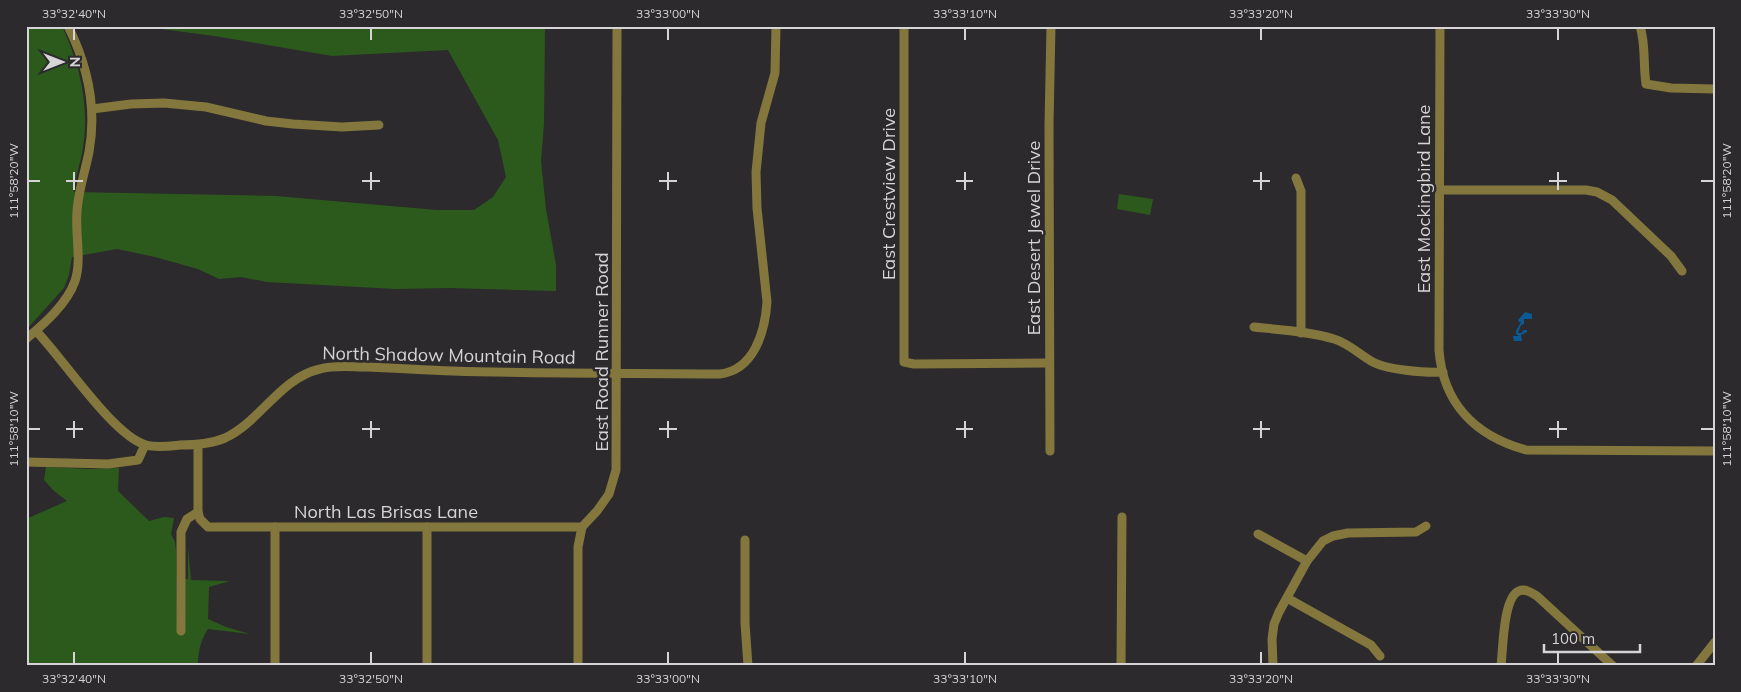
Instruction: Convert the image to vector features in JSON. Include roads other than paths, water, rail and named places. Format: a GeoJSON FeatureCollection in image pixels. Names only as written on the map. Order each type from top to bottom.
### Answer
{"type":"FeatureCollection","features":[{"type":"Feature","properties":{"kind":"street"},"geometry":{"type":"LineString","coordinates":[[26,339],[55,312],[66,297],[76,276],[77,210],[91,141],[92,109],[84,62],[68,26]]}},
{"type":"Feature","properties":{"kind":"street","name":"East Road Runner Road"},"geometry":{"type":"LineString","coordinates":[[582,527],[605,501],[615,480],[616,470],[617,26]]}},
{"type":"Feature","properties":{"kind":"street","name":"North Shadow Mountain Road"},"geometry":{"type":"LineString","coordinates":[[145,445],[198,445],[219,440],[235,432],[299,376],[322,368],[727,373],[743,366],[751,357],[766,316],[767,302],[757,208],[756,172],[761,123],[775,73],[776,26]]}},
{"type":"Feature","properties":{"kind":"street","name":"East Crestview Drive"},"geometry":{"type":"LineString","coordinates":[[904,26],[904,362],[914,364],[1050,363]]}},
{"type":"Feature","properties":{"kind":"street","name":"East Desert Jewel Drive"},"geometry":{"type":"LineString","coordinates":[[1050,451],[1049,125],[1051,26]]}},
{"type":"Feature","properties":{"kind":"street","name":"East Mockingbird Lane"},"geometry":{"type":"LineString","coordinates":[[1440,26],[1439,341],[1440,362],[1453,397],[1470,420],[1480,429],[1508,445],[1526,450],[1715,452]]}},
{"type":"Feature","properties":{"kind":"street"},"geometry":{"type":"LineString","coordinates":[[1640,26],[1644,46],[1646,84],[1671,88],[1715,89]]}},
{"type":"Feature","properties":{"kind":"street"},"geometry":{"type":"LineString","coordinates":[[92,109],[131,104],[173,104],[293,124],[342,127],[379,125]]}},
{"type":"Feature","properties":{"kind":"street"},"geometry":{"type":"LineString","coordinates":[[1296,178],[1302,191],[1302,333]]}},
{"type":"Feature","properties":{"kind":"street"},"geometry":{"type":"LineString","coordinates":[[1440,190],[1586,190],[1597,192],[1612,200],[1671,256],[1682,271]]}},
{"type":"Feature","properties":{"kind":"street"},"geometry":{"type":"LineString","coordinates":[[1254,327],[1335,339],[1346,344],[1372,363],[1387,367],[1420,372],[1443,372]]}},
{"type":"Feature","properties":{"kind":"street"},"geometry":{"type":"LineString","coordinates":[[26,462],[108,464],[138,460],[145,445],[126,433],[103,411],[36,331]]}},
{"type":"Feature","properties":{"kind":"street"},"geometry":{"type":"LineString","coordinates":[[180,632],[181,532],[187,519],[198,512],[198,445]]}},
{"type":"Feature","properties":{"kind":"street","name":"North Las Brisas Lane"},"geometry":{"type":"LineString","coordinates":[[198,512],[200,519],[208,527],[582,527]]}},
{"type":"Feature","properties":{"kind":"street"},"geometry":{"type":"LineString","coordinates":[[1121,666],[1122,518]]}},
{"type":"Feature","properties":{"kind":"street"},"geometry":{"type":"LineString","coordinates":[[1273,666],[1272,639],[1274,624],[1307,561],[1323,541],[1333,536],[1348,533],[1416,532],[1426,526]]}},
{"type":"Feature","properties":{"kind":"street"},"geometry":{"type":"LineString","coordinates":[[427,527],[427,666]]}},
{"type":"Feature","properties":{"kind":"street"},"geometry":{"type":"LineString","coordinates":[[578,666],[578,547],[582,527]]}},
{"type":"Feature","properties":{"kind":"street"},"geometry":{"type":"LineString","coordinates":[[275,528],[275,666]]}},
{"type":"Feature","properties":{"kind":"street"},"geometry":{"type":"LineString","coordinates":[[1258,534],[1307,561]]}},
{"type":"Feature","properties":{"kind":"street"},"geometry":{"type":"LineString","coordinates":[[745,540],[745,623],[748,666]]}},
{"type":"Feature","properties":{"kind":"street"},"geometry":{"type":"LineString","coordinates":[[1501,666],[1509,605],[1513,595],[1523,590],[1537,596],[1613,666]]}},
{"type":"Feature","properties":{"kind":"street"},"geometry":{"type":"LineString","coordinates":[[1287,598],[1371,645],[1380,656]]}},
{"type":"Feature","properties":{"kind":"street"},"geometry":{"type":"LineString","coordinates":[[1696,666],[1715,642]]}},
{"type":"Feature","properties":{"kind":"water"},"geometry":{"type":"Polygon","coordinates":[[[1525,312],[1532,314],[1532,319],[1524,319],[1524,324],[1521,325],[1518,333],[1527,330],[1527,332],[1521,335],[1522,341],[1514,341],[1513,336],[1519,336],[1516,334],[1516,331],[1521,322],[1518,320],[1525,312]]]}}]}
